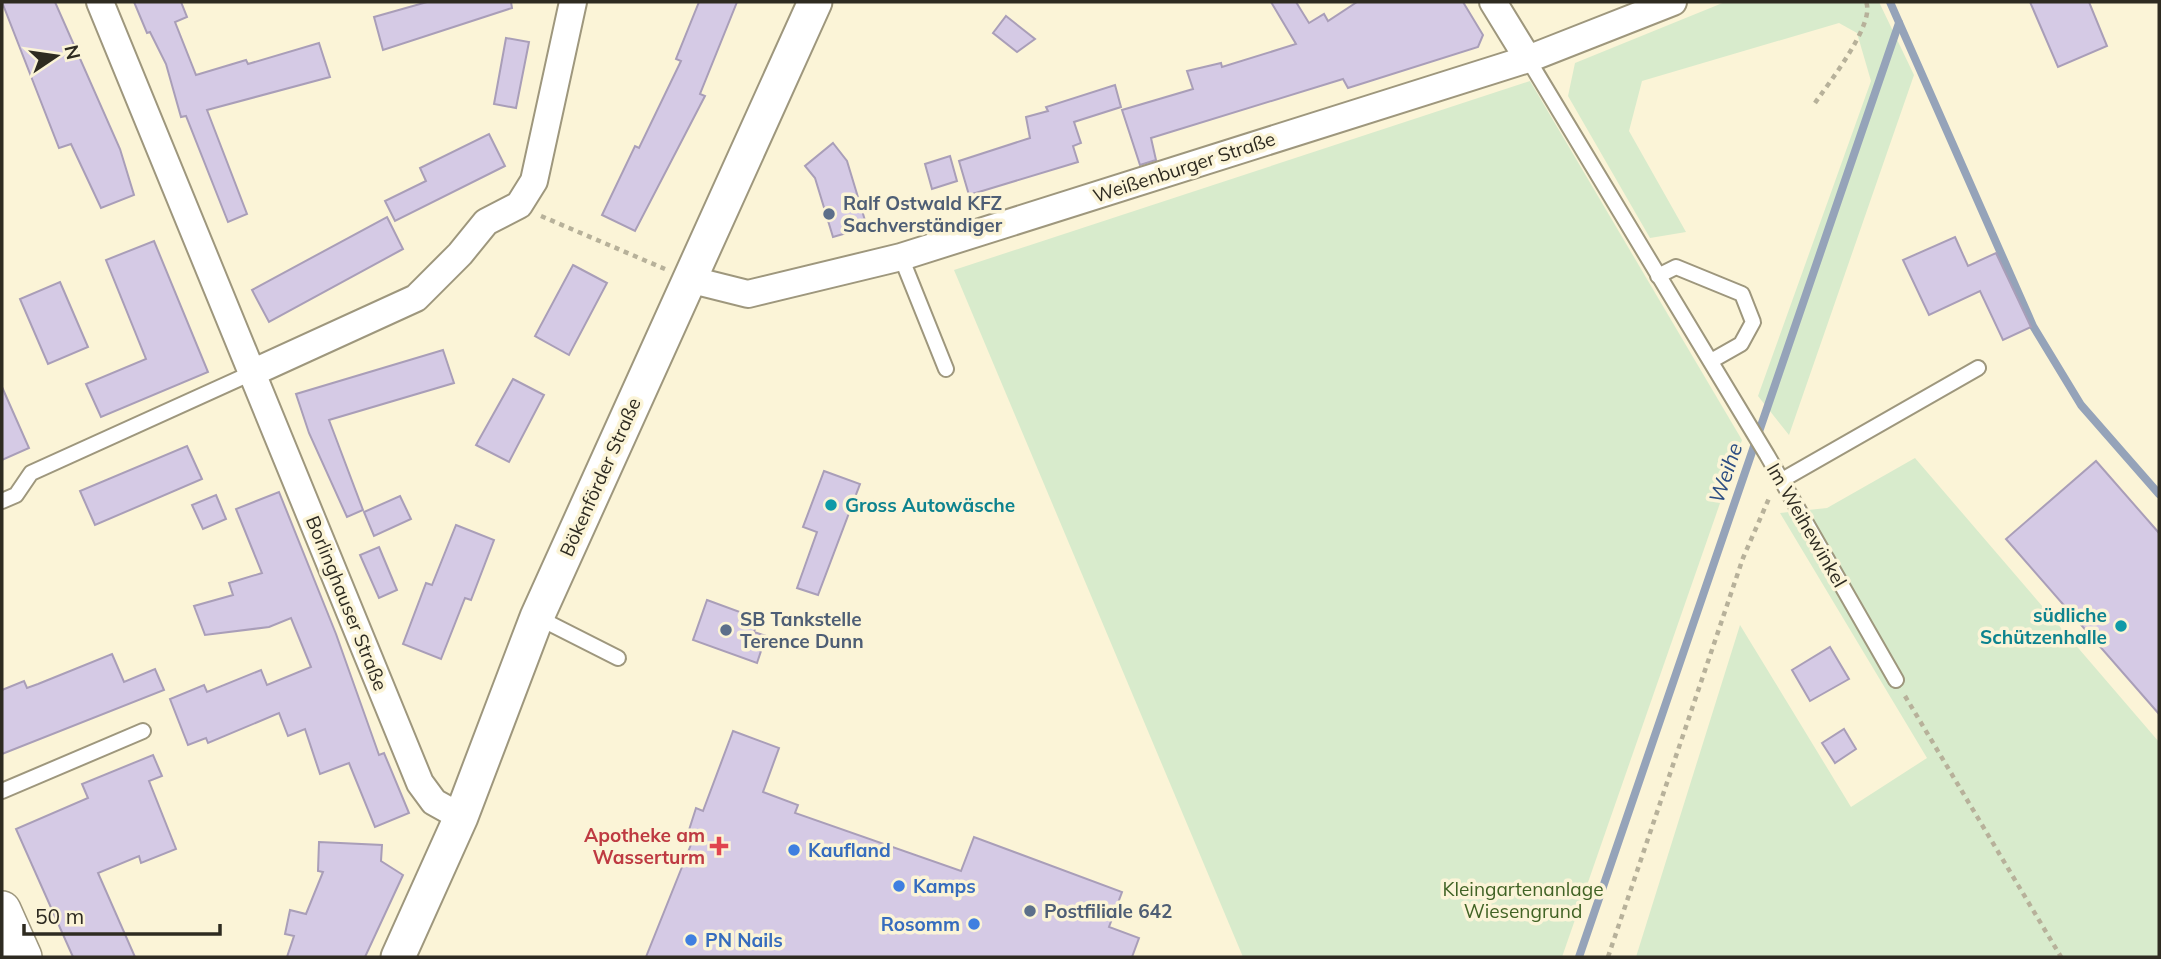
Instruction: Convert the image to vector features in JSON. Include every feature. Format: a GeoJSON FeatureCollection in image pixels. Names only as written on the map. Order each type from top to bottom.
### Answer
{"type":"FeatureCollection","features":[{"type":"Feature","properties":{"kind":"main road"},"geometry":{"type":"LineString","coordinates":[[2,910],[23,957]]}},
{"type":"Feature","properties":{"kind":"street","name":"Borlinghauser Straße"},"geometry":{"type":"LineString","coordinates":[[100,2],[254,372],[420,783],[434,802],[461,817]]}},
{"type":"Feature","properties":{"kind":"street"},"geometry":{"type":"LineString","coordinates":[[254,372],[416,298],[460,254],[485,222],[519,205],[534,181],[573,2]]}},
{"type":"Feature","properties":{"kind":"street","name":"Bökenförder Straße"},"geometry":{"type":"LineString","coordinates":[[398,957],[461,817],[537,617],[815,2]]}},
{"type":"Feature","properties":{"kind":"street"},"geometry":{"type":"LineString","coordinates":[[1493,2],[1528,59]]}},
{"type":"Feature","properties":{"kind":"street","name":"Weißenburger Straße"},"geometry":{"type":"LineString","coordinates":[[688,279],[748,294],[901,257],[1528,59],[1673,2]]}},
{"type":"Feature","properties":{"kind":"lane","name":"Im Weihewinkel"},"geometry":{"type":"LineString","coordinates":[[1528,59],[1782,480],[1896,680]]}},
{"type":"Feature","properties":{"kind":"lane"},"geometry":{"type":"LineString","coordinates":[[901,257],[946,369]]}},
{"type":"Feature","properties":{"kind":"lane"},"geometry":{"type":"LineString","coordinates":[[1658,276],[1676,267],[1742,294],[1753,322],[1741,344],[1710,361]]}},
{"type":"Feature","properties":{"kind":"lane"},"geometry":{"type":"LineString","coordinates":[[1782,480],[1978,368]]}},
{"type":"Feature","properties":{"kind":"lane"},"geometry":{"type":"LineString","coordinates":[[2,501],[16,495],[31,473],[254,372]]}},
{"type":"Feature","properties":{"kind":"lane"},"geometry":{"type":"LineString","coordinates":[[537,617],[618,658]]}},
{"type":"Feature","properties":{"kind":"lane"},"geometry":{"type":"LineString","coordinates":[[2,791],[143,731]]}},
{"type":"Feature","properties":{"kind":"path"},"geometry":{"type":"LineString","coordinates":[[1815,103],[1864,25],[1868,7],[1866,2]]}},
{"type":"Feature","properties":{"kind":"path"},"geometry":{"type":"LineString","coordinates":[[519,205],[688,279]]}},
{"type":"Feature","properties":{"kind":"path"},"geometry":{"type":"LineString","coordinates":[[1608,957],[1743,558],[1764,506],[1782,480]]}},
{"type":"Feature","properties":{"kind":"path"},"geometry":{"type":"LineString","coordinates":[[1896,680],[2061,957]]}},
{"type":"Feature","properties":{"kind":"green space"},"geometry":{"type":"Polygon","coordinates":[[[1725,2],[1879,2],[1914,75],[1789,435],[1758,396],[1871,81],[1857,33],[1839,23],[1642,81],[1629,131],[1686,232],[1650,238],[1568,96],[1575,63],[1725,2]]]}},
{"type":"Feature","properties":{"kind":"green space","name":"Kleingartenanlage Wiesengrund"},"geometry":{"type":"Polygon","coordinates":[[[1530,81],[1742,440],[1562,957],[1243,957],[954,270],[1530,81]]]}},
{"type":"Feature","properties":{"kind":"green space"},"geometry":{"type":"Polygon","coordinates":[[[1915,458],[2159,742],[2159,957],[1636,957],[1740,625],[1851,807],[1927,758],[1780,513],[1827,508],[1915,458]]]}},
{"type":"Feature","properties":{"kind":"building"},"geometry":{"type":"Polygon","coordinates":[[[2,2],[55,2],[120,149],[134,195],[101,208],[71,144],[59,148],[2,2]]]}},
{"type":"Feature","properties":{"kind":"building"},"geometry":{"type":"Polygon","coordinates":[[[134,2],[181,2],[187,17],[175,22],[196,75],[246,60],[248,64],[319,43],[330,77],[207,110],[247,214],[228,222],[186,116],[181,117],[166,64],[150,32],[147,33],[134,2]]]}},
{"type":"Feature","properties":{"kind":"building"},"geometry":{"type":"Polygon","coordinates":[[[427,2],[511,2],[512,8],[383,50],[374,17],[427,2]]]}},
{"type":"Feature","properties":{"kind":"building"},"geometry":{"type":"Polygon","coordinates":[[[699,2],[737,2],[700,94],[705,96],[635,231],[602,215],[635,146],[639,148],[681,61],[676,59],[699,2]]]}},
{"type":"Feature","properties":{"kind":"building"},"geometry":{"type":"Polygon","coordinates":[[[1271,2],[1296,2],[1309,23],[1324,14],[1328,21],[1357,2],[1463,2],[1483,35],[1478,47],[1348,88],[1343,79],[1151,138],[1156,160],[1140,165],[1122,110],[1193,89],[1187,71],[1221,63],[1222,67],[1296,44],[1271,2]]]}},
{"type":"Feature","properties":{"kind":"building"},"geometry":{"type":"Polygon","coordinates":[[[2030,2],[2089,2],[2107,46],[2058,67],[2030,2]]]}},
{"type":"Feature","properties":{"kind":"building"},"geometry":{"type":"Polygon","coordinates":[[[1006,16],[1035,39],[1017,52],[993,33],[1006,16]]]}},
{"type":"Feature","properties":{"kind":"building"},"geometry":{"type":"Polygon","coordinates":[[[506,38],[529,42],[516,108],[494,104],[506,38]]]}},
{"type":"Feature","properties":{"kind":"building"},"geometry":{"type":"Polygon","coordinates":[[[1115,85],[1121,107],[1074,122],[1081,143],[1073,146],[1078,162],[969,195],[959,161],[1030,138],[1026,117],[1048,111],[1046,107],[1115,85]]]}},
{"type":"Feature","properties":{"kind":"building"},"geometry":{"type":"Polygon","coordinates":[[[489,134],[505,166],[395,221],[385,201],[426,181],[420,168],[489,134]]]}},
{"type":"Feature","properties":{"kind":"building"},"geometry":{"type":"Polygon","coordinates":[[[833,143],[847,161],[867,227],[833,237],[815,178],[805,166],[833,143]]]}},
{"type":"Feature","properties":{"kind":"building"},"geometry":{"type":"Polygon","coordinates":[[[950,156],[957,181],[932,189],[925,164],[950,156]]]}},
{"type":"Feature","properties":{"kind":"building"},"geometry":{"type":"Polygon","coordinates":[[[387,217],[403,249],[269,322],[252,290],[387,217]]]}},
{"type":"Feature","properties":{"kind":"building"},"geometry":{"type":"Polygon","coordinates":[[[1955,237],[1968,266],[1996,253],[2031,327],[2003,340],[1980,291],[1929,315],[1903,260],[1955,237]]]}},
{"type":"Feature","properties":{"kind":"building"},"geometry":{"type":"Polygon","coordinates":[[[154,241],[208,372],[101,417],[86,384],[146,359],[106,260],[154,241]]]}},
{"type":"Feature","properties":{"kind":"building"},"geometry":{"type":"Polygon","coordinates":[[[573,265],[607,283],[569,355],[535,336],[573,265]]]}},
{"type":"Feature","properties":{"kind":"building"},"geometry":{"type":"Polygon","coordinates":[[[60,282],[88,347],[48,364],[20,299],[60,282]]]}},
{"type":"Feature","properties":{"kind":"building"},"geometry":{"type":"Polygon","coordinates":[[[443,350],[454,383],[329,420],[363,510],[347,517],[309,433],[296,394],[443,350]]]}},
{"type":"Feature","properties":{"kind":"building"},"geometry":{"type":"Polygon","coordinates":[[[513,379],[544,395],[509,462],[476,445],[513,379]]]}},
{"type":"Feature","properties":{"kind":"building"},"geometry":{"type":"Polygon","coordinates":[[[2,387],[29,448],[2,460],[2,387]]]}},
{"type":"Feature","properties":{"kind":"building"},"geometry":{"type":"Polygon","coordinates":[[[187,446],[202,479],[95,525],[80,491],[187,446]]]}},
{"type":"Feature","properties":{"kind":"building","name":"südliche Schützenhalle"},"geometry":{"type":"Polygon","coordinates":[[[2096,461],[2159,533],[2159,714],[2006,539],[2096,461]]]}},
{"type":"Feature","properties":{"kind":"building","name":"Gross Autowäsche"},"geometry":{"type":"Polygon","coordinates":[[[824,471],[860,484],[818,595],[797,588],[817,532],[803,527],[824,471]]]}},
{"type":"Feature","properties":{"kind":"building"},"geometry":{"type":"Polygon","coordinates":[[[279,492],[336,634],[379,755],[384,753],[409,813],[375,827],[349,763],[320,774],[305,729],[288,736],[279,713],[208,743],[206,738],[188,745],[170,699],[204,685],[207,692],[261,670],[267,685],[311,667],[291,618],[269,627],[205,635],[194,606],[233,595],[229,583],[262,573],[236,509],[279,492]]]}},
{"type":"Feature","properties":{"kind":"building"},"geometry":{"type":"Polygon","coordinates":[[[216,495],[226,519],[203,529],[192,505],[216,495]]]}},
{"type":"Feature","properties":{"kind":"building"},"geometry":{"type":"Polygon","coordinates":[[[400,496],[411,519],[374,536],[364,512],[400,496]]]}},
{"type":"Feature","properties":{"kind":"building"},"geometry":{"type":"Polygon","coordinates":[[[456,525],[494,540],[471,600],[465,598],[441,659],[403,644],[426,583],[432,585],[456,525]]]}},
{"type":"Feature","properties":{"kind":"building"},"geometry":{"type":"Polygon","coordinates":[[[379,547],[397,590],[379,598],[360,555],[379,547]]]}},
{"type":"Feature","properties":{"kind":"building","name":"SB Tankstelle Terence Dunn"},"geometry":{"type":"Polygon","coordinates":[[[707,600],[759,619],[754,632],[766,636],[757,663],[693,640],[707,600]]]}},
{"type":"Feature","properties":{"kind":"building"},"geometry":{"type":"Polygon","coordinates":[[[1830,647],[1849,679],[1810,701],[1792,670],[1830,647]]]}},
{"type":"Feature","properties":{"kind":"building"},"geometry":{"type":"Polygon","coordinates":[[[112,654],[124,682],[155,669],[164,690],[2,754],[2,690],[24,681],[27,688],[112,654]]]}},
{"type":"Feature","properties":{"kind":"building"},"geometry":{"type":"Polygon","coordinates":[[[1844,729],[1856,749],[1835,763],[1822,743],[1844,729]]]}},
{"type":"Feature","properties":{"kind":"building","name":"Kaufland"},"geometry":{"type":"Polygon","coordinates":[[[733,731],[779,748],[763,792],[798,805],[795,813],[961,871],[974,837],[1122,892],[1109,927],[1139,938],[1132,957],[646,957],[696,832],[689,830],[696,808],[703,811],[733,731]]]}},
{"type":"Feature","properties":{"kind":"building"},"geometry":{"type":"Polygon","coordinates":[[[153,755],[162,776],[149,781],[176,849],[141,863],[139,856],[98,873],[135,957],[73,957],[16,829],[88,798],[82,784],[153,755]]]}},
{"type":"Feature","properties":{"kind":"building"},"geometry":{"type":"Polygon","coordinates":[[[319,842],[382,845],[381,861],[403,875],[365,957],[287,957],[294,936],[285,934],[290,910],[306,914],[323,872],[318,871],[319,842]]]}},
{"type":"Feature","properties":{"kind":"waterway"},"geometry":{"type":"LineString","coordinates":[[1890,2],[2033,326],[2081,405],[2159,494]]}},
{"type":"Feature","properties":{"kind":"waterway","name":"Weihe"},"geometry":{"type":"LineString","coordinates":[[1579,957],[1899,23]]}},
{"type":"Feature","properties":{"kind":"place","name":"Ralf Ostwald KFZ Sachverständiger"},"geometry":{"type":"Point","coordinates":[829,214]}},
{"type":"Feature","properties":{"kind":"place","name":"Gross Autowäsche"},"geometry":{"type":"Point","coordinates":[831,505]}},
{"type":"Feature","properties":{"kind":"place","name":"südliche Schützenhalle"},"geometry":{"type":"Point","coordinates":[2121,626]}},
{"type":"Feature","properties":{"kind":"place","name":"SB Tankstelle Terence Dunn"},"geometry":{"type":"Point","coordinates":[726,630]}},
{"type":"Feature","properties":{"kind":"place","name":"Apotheke am Wasserturm"},"geometry":{"type":"Point","coordinates":[719,846]}},
{"type":"Feature","properties":{"kind":"place","name":"Kaufland"},"geometry":{"type":"Point","coordinates":[794,850]}},
{"type":"Feature","properties":{"kind":"place","name":"Kamps"},"geometry":{"type":"Point","coordinates":[899,886]}},
{"type":"Feature","properties":{"kind":"place","name":"Postfiliale 642"},"geometry":{"type":"Point","coordinates":[1030,911]}},
{"type":"Feature","properties":{"kind":"place","name":"Rosomm"},"geometry":{"type":"Point","coordinates":[974,924]}},
{"type":"Feature","properties":{"kind":"place","name":"PN Nails"},"geometry":{"type":"Point","coordinates":[691,940]}}]}
